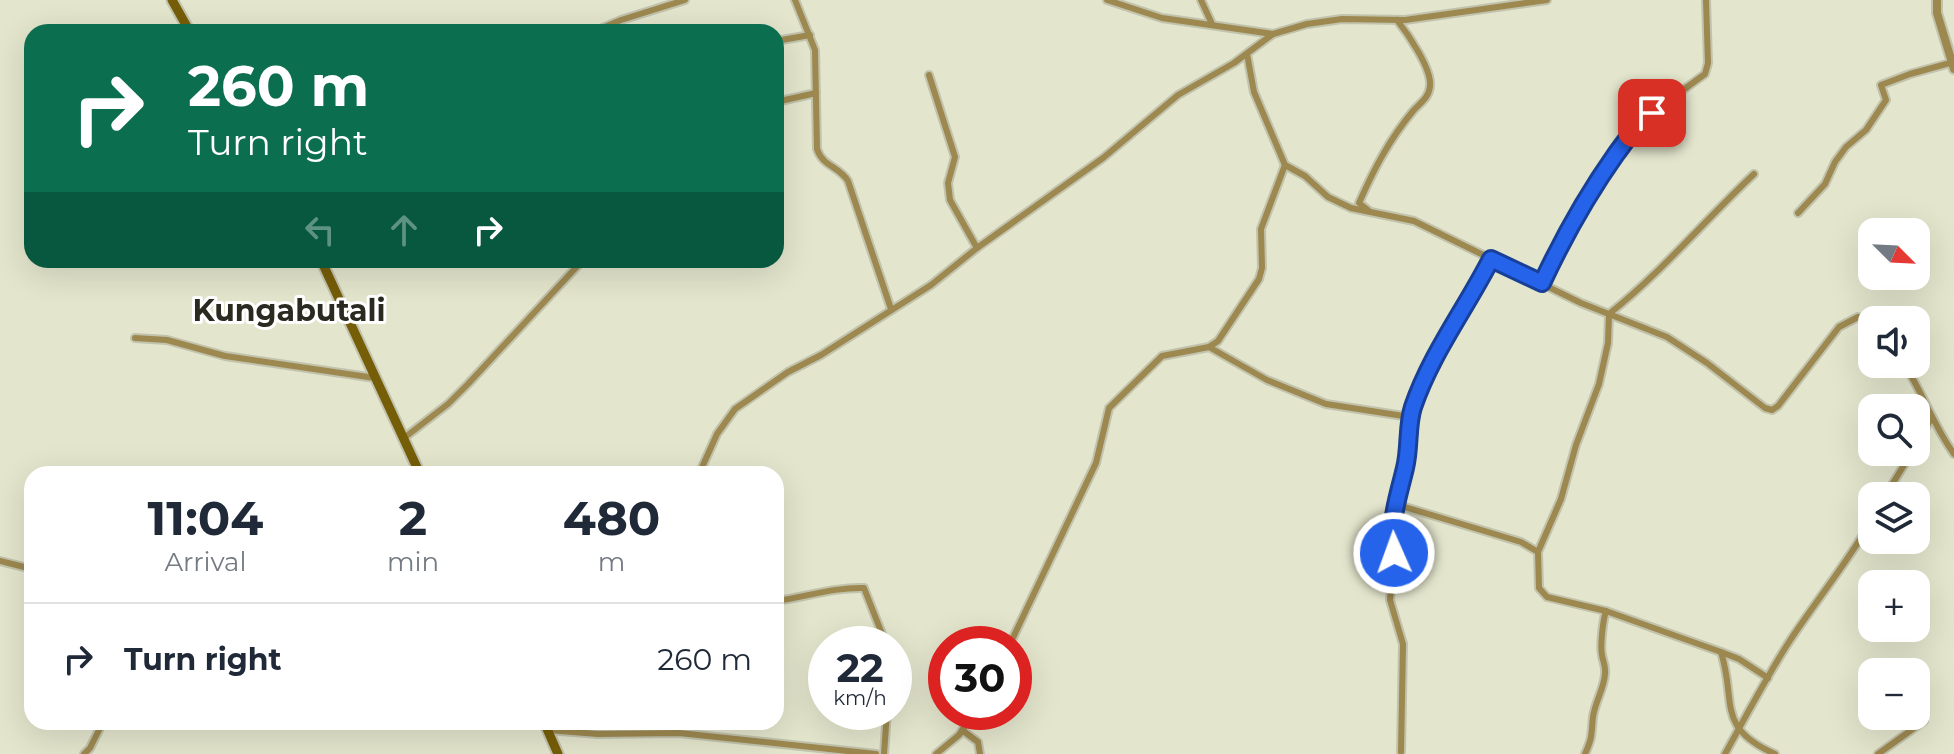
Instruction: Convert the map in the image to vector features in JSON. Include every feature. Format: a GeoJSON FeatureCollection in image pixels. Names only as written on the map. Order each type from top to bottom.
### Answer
{"type":"FeatureCollection","features":[{"type":"Feature","properties":{"kind":"main road"},"geometry":{"type":"LineString","coordinates":[[172,0],[186,24]]}},
{"type":"Feature","properties":{"kind":"main road"},"geometry":{"type":"LineString","coordinates":[[325,268],[416,466]]}},
{"type":"Feature","properties":{"kind":"main road"},"geometry":{"type":"LineString","coordinates":[[548,730],[558,754]]}},
{"type":"Feature","properties":{"kind":"street"},"geometry":{"type":"LineString","coordinates":[[612,24],[685,0]]}},
{"type":"Feature","properties":{"kind":"street"},"geometry":{"type":"LineString","coordinates":[[795,0],[815,50],[817,149],[820,158],[828,166],[842,171],[848,181],[891,309]]}},
{"type":"Feature","properties":{"kind":"street"},"geometry":{"type":"LineString","coordinates":[[1107,0],[1162,18],[1273,34]]}},
{"type":"Feature","properties":{"kind":"street"},"geometry":{"type":"LineString","coordinates":[[1201,0],[1212,24]]}},
{"type":"Feature","properties":{"kind":"street"},"geometry":{"type":"LineString","coordinates":[[1483,0],[1485,9]]}},
{"type":"Feature","properties":{"kind":"street"},"geometry":{"type":"LineString","coordinates":[[703,466],[717,434],[735,409],[788,372],[821,355],[891,309],[902,306],[1103,158],[1178,95],[1247,54],[1273,34],[1307,24],[1342,19],[1397,20],[1547,0]]}},
{"type":"Feature","properties":{"kind":"street"},"geometry":{"type":"LineString","coordinates":[[1542,283],[1574,219],[1635,125],[1705,74],[1708,63],[1706,0]]}},
{"type":"Feature","properties":{"kind":"street"},"geometry":{"type":"LineString","coordinates":[[1798,213],[1825,184],[1835,162],[1846,147],[1866,130],[1886,100],[1881,85],[1953,65],[1937,13],[1937,0]]}},
{"type":"Feature","properties":{"kind":"street"},"geometry":{"type":"LineString","coordinates":[[1370,212],[1359,203],[1380,155],[1427,98],[1431,84],[1417,47],[1397,20]]}},
{"type":"Feature","properties":{"kind":"street"},"geometry":{"type":"LineString","coordinates":[[1250,29],[1256,46]]}},
{"type":"Feature","properties":{"kind":"street"},"geometry":{"type":"LineString","coordinates":[[784,40],[810,35]]}},
{"type":"Feature","properties":{"kind":"street"},"geometry":{"type":"LineString","coordinates":[[1247,54],[1254,92],[1285,165],[1305,176],[1339,204],[1414,221],[1609,314],[1667,337],[1707,363],[1755,404],[1772,410],[1778,406],[1839,327],[1858,317]]}},
{"type":"Feature","properties":{"kind":"street"},"geometry":{"type":"LineString","coordinates":[[929,75],[955,157],[948,183],[950,200],[977,248]]}},
{"type":"Feature","properties":{"kind":"street"},"geometry":{"type":"LineString","coordinates":[[784,100],[816,93]]}},
{"type":"Feature","properties":{"kind":"street"},"geometry":{"type":"LineString","coordinates":[[1019,626],[1096,463],[1109,408],[1162,356],[1209,347],[1218,341],[1261,274],[1261,229],[1285,165]]}},
{"type":"Feature","properties":{"kind":"street"},"geometry":{"type":"LineString","coordinates":[[1754,174],[1656,275],[1609,314],[1608,343],[1599,384],[1576,445],[1561,499],[1538,552],[1539,588],[1542,593],[1559,601],[1606,611],[1721,652],[1739,659],[1768,678]]}},
{"type":"Feature","properties":{"kind":"street"},"geometry":{"type":"LineString","coordinates":[[1401,752],[1403,644],[1390,600],[1394,553],[1391,528],[1409,449],[1410,417],[1433,363],[1491,259]]}},
{"type":"Feature","properties":{"kind":"street"},"geometry":{"type":"LineString","coordinates":[[404,438],[448,404],[576,268]]}},
{"type":"Feature","properties":{"kind":"street"},"geometry":{"type":"LineString","coordinates":[[135,338],[167,340],[225,356],[375,378]]}},
{"type":"Feature","properties":{"kind":"street"},"geometry":{"type":"LineString","coordinates":[[1209,347],[1267,380],[1326,404],[1410,417]]}},
{"type":"Feature","properties":{"kind":"street"},"geometry":{"type":"LineString","coordinates":[[1914,378],[1931,419],[1954,454]]}},
{"type":"Feature","properties":{"kind":"street"},"geometry":{"type":"LineString","coordinates":[[1395,504],[1521,542],[1538,552]]}},
{"type":"Feature","properties":{"kind":"street"},"geometry":{"type":"LineString","coordinates":[[1725,754],[1768,678],[1858,544]]}},
{"type":"Feature","properties":{"kind":"street"},"geometry":{"type":"LineString","coordinates":[[0,561],[24,567]]}},
{"type":"Feature","properties":{"kind":"street"},"geometry":{"type":"LineString","coordinates":[[784,600],[839,587],[864,588],[879,626]]}},
{"type":"Feature","properties":{"kind":"street"},"geometry":{"type":"LineString","coordinates":[[1585,754],[1594,735],[1593,718],[1605,677],[1601,623],[1606,611]]}},
{"type":"Feature","properties":{"kind":"street"},"geometry":{"type":"LineString","coordinates":[[1721,652],[1732,718],[1738,731],[1775,754]]}},
{"type":"Feature","properties":{"kind":"street"},"geometry":{"type":"LineString","coordinates":[[84,754],[99,730]]}},
{"type":"Feature","properties":{"kind":"street"},"geometry":{"type":"LineString","coordinates":[[572,730],[598,734],[679,733],[876,754]]}},
{"type":"Feature","properties":{"kind":"street"},"geometry":{"type":"LineString","coordinates":[[884,754],[886,730]]}},
{"type":"Feature","properties":{"kind":"street"},"geometry":{"type":"LineString","coordinates":[[936,754],[962,730],[978,742],[980,754]]}},
{"type":"Feature","properties":{"kind":"street"},"geometry":{"type":"LineString","coordinates":[[1878,754],[1911,730]]}},
{"type":"Feature","properties":{"kind":"district","name":"Kungabutali"},"geometry":{"type":"Point","coordinates":[289,311]}},
{"type":"Feature","properties":{"kind":"route"},"geometry":{"type":"LineString","coordinates":[[1394,553],[1392,513],[1409,449],[1410,417],[1433,363],[1491,259],[1542,283],[1574,219],[1603,172],[1635,125],[1652,113]]}}]}
